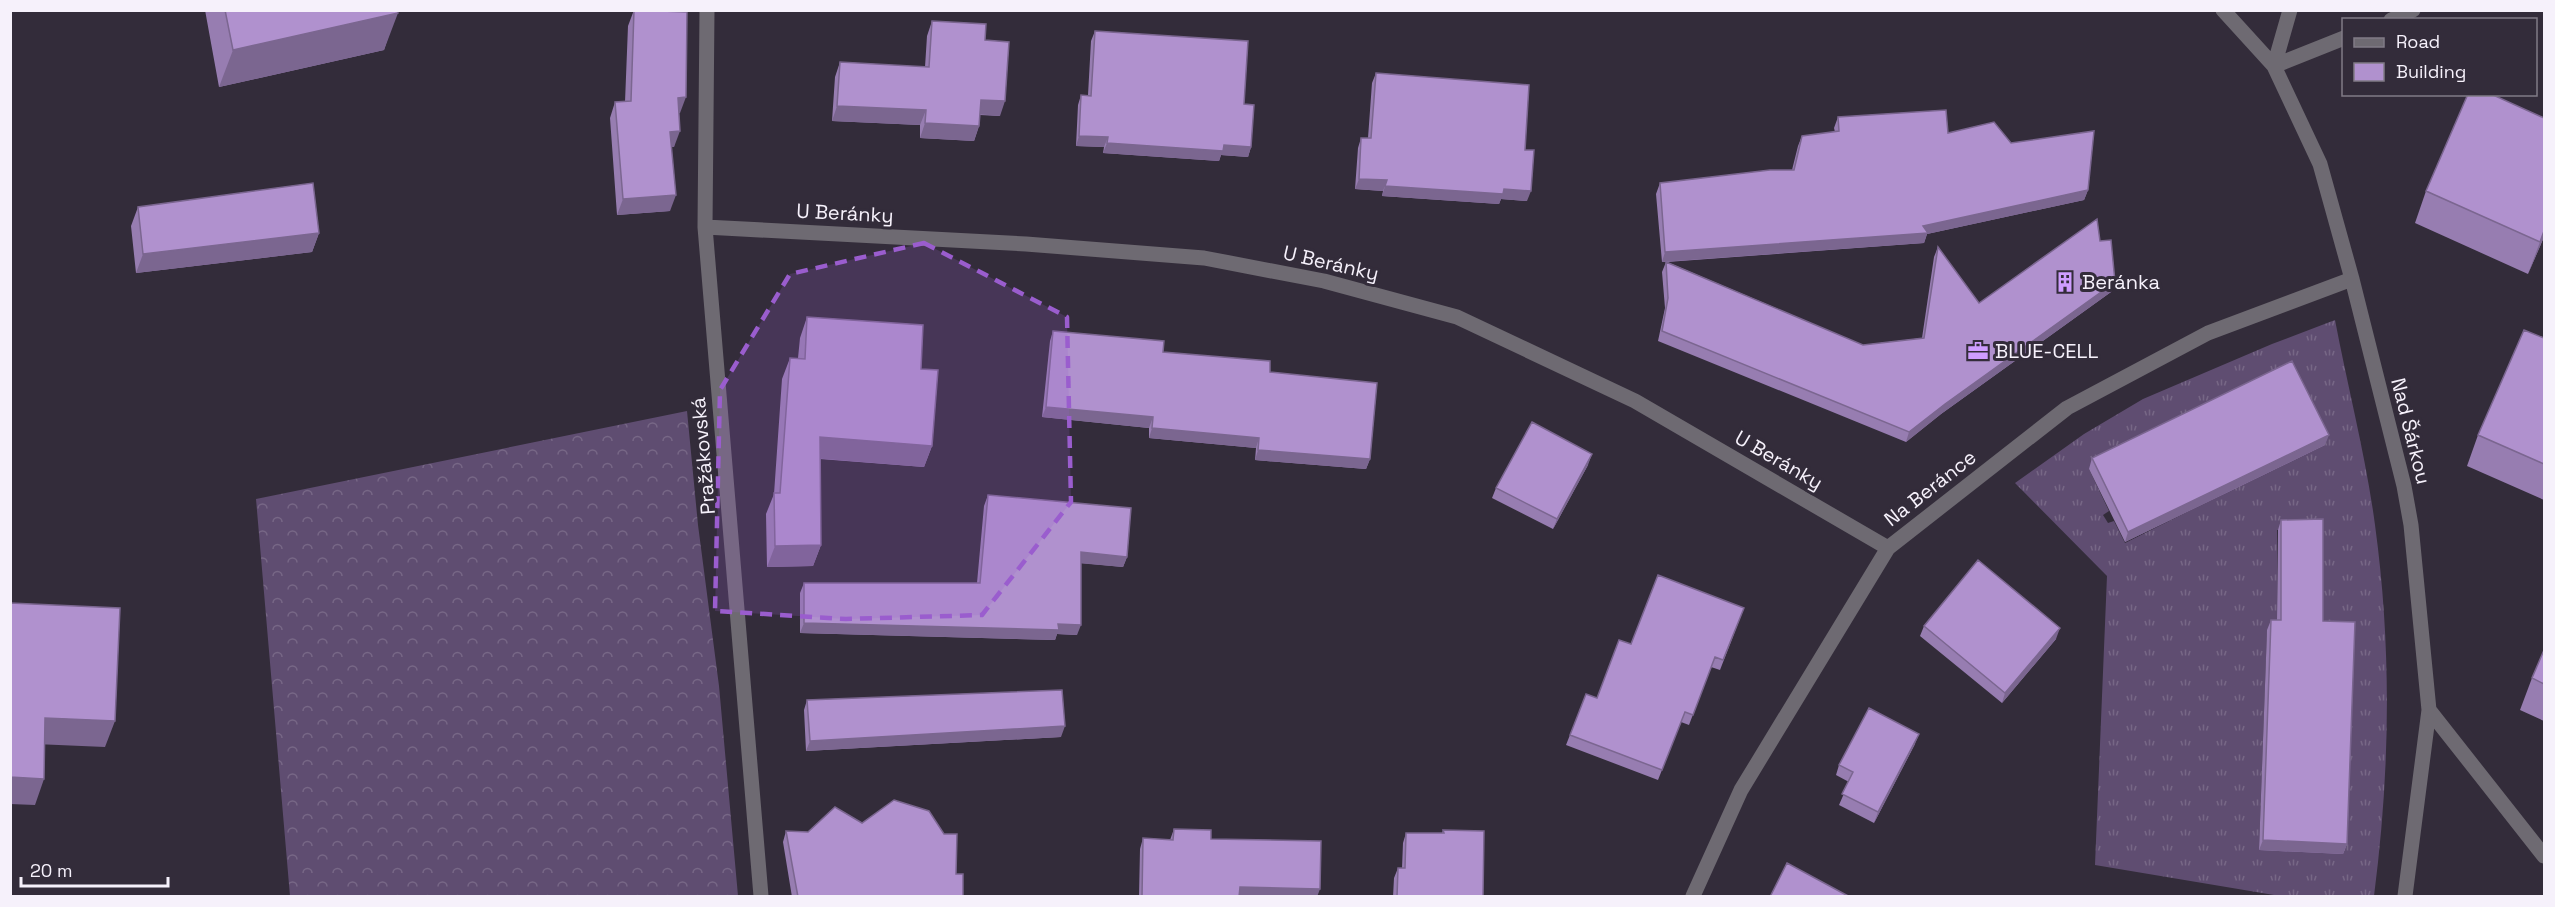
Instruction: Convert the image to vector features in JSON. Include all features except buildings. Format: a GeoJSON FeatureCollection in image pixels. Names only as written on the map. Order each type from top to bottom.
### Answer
{"type":"FeatureCollection","features":[{"type":"Feature","properties":{"kind":"street","name":"Pražákovská"},"geometry":{"type":"LineString","coordinates":[[707,10],[705,227],[761,897]]}},
{"type":"Feature","properties":{"kind":"street","name":"Nad Šárkou"},"geometry":{"type":"LineString","coordinates":[[2223,10],[2274,66],[2320,164],[2352,279],[2404,486],[2411,525],[2429,710],[2405,897]]}},
{"type":"Feature","properties":{"kind":"street"},"geometry":{"type":"LineString","coordinates":[[2274,66],[2290,10]]}},
{"type":"Feature","properties":{"kind":"street"},"geometry":{"type":"LineString","coordinates":[[2395,18],[2413,10]]}},
{"type":"Feature","properties":{"kind":"street"},"geometry":{"type":"LineString","coordinates":[[2274,66],[2342,38]]}},
{"type":"Feature","properties":{"kind":"street","name":"U Beránky"},"geometry":{"type":"LineString","coordinates":[[705,227],[1014,243],[1204,258],[1324,281],[1457,317],[1614,391],[1888,548]]}},
{"type":"Feature","properties":{"kind":"street","name":"Na Beránce"},"geometry":{"type":"LineString","coordinates":[[1693,897],[1741,790],[1888,548],[2067,408],[2208,333],[2352,279]]}},
{"type":"Feature","properties":{"kind":"street"},"geometry":{"type":"LineString","coordinates":[[2429,710],[2544,856]]}},
{"type":"Feature","properties":{"kind":"highlighted area"},"geometry":{"type":"Polygon","coordinates":[[[924,243],[1067,317],[1071,502],[982,615],[846,619],[715,611],[720,390],[790,274],[924,243]]]}},
{"type":"Feature","properties":{"kind":"green space"},"geometry":{"type":"Polygon","coordinates":[[[2335,320],[2367,474],[2375,525],[2384,618],[2387,711],[2383,804],[2374,896],[2280,896],[2095,865],[2107,576],[2015,483],[2084,434],[2143,399],[2335,320]],[[2089,469],[2109,511],[2103,515],[2108,523],[2114,521],[2125,543],[2225,493],[2089,469]],[[2277,530],[2277,630],[2267,631],[2259,850],[2320,632],[2319,530],[2277,530]]]}},
{"type":"Feature","properties":{"kind":"green space"},"geometry":{"type":"Polygon","coordinates":[[[687,411],[698,525],[719,686],[738,896],[290,896],[256,499],[687,411]]]}},
{"type":"Feature","properties":{"kind":"place","name":"Beránka"},"geometry":{"type":"Point","coordinates":[2065,282]}},
{"type":"Feature","properties":{"kind":"place","name":"BLUE-CELL"},"geometry":{"type":"Point","coordinates":[1978,351]}}]}
